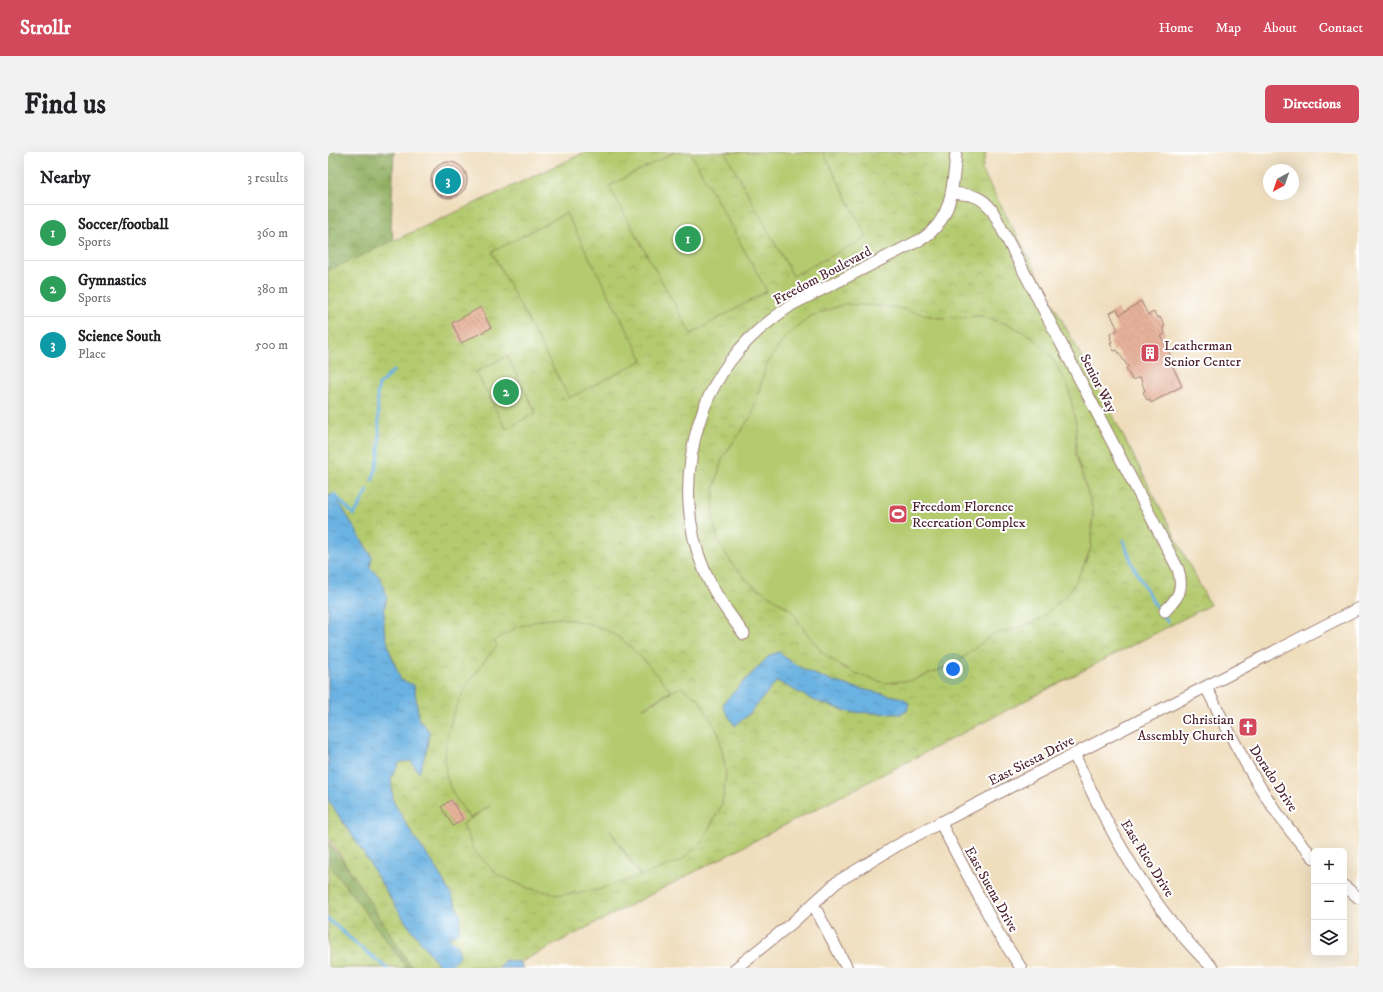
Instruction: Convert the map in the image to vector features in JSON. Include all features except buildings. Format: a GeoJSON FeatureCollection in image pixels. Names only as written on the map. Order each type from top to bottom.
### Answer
{"type":"FeatureCollection","features":[{"type":"Feature","properties":{"kind":"street","name":"Freedom Boulevard"},"geometry":{"type":"LineString","coordinates":[[744,634],[724,607],[714,590],[700,557],[693,530],[689,502],[689,470],[693,446],[708,400],[717,382],[739,350],[753,335],[770,321],[793,304],[929,234],[942,219],[947,210],[952,193],[956,152]]}},
{"type":"Feature","properties":{"kind":"street","name":"Senior Way"},"geometry":{"type":"LineString","coordinates":[[952,193],[974,195],[982,199],[992,210],[1178,569],[1181,579],[1180,591],[1175,601],[1165,611]]}},
{"type":"Feature","properties":{"kind":"street","name":"East Siesta Drive"},"geometry":{"type":"LineString","coordinates":[[736,968],[792,923],[837,882],[903,842],[1359,608]]}},
{"type":"Feature","properties":{"kind":"street","name":"Dorado Drive"},"geometry":{"type":"LineString","coordinates":[[1206,687],[1257,783],[1272,806],[1311,854]]}},
{"type":"Feature","properties":{"kind":"street","name":"East Rico Drive"},"geometry":{"type":"LineString","coordinates":[[1074,754],[1110,826],[1135,871],[1173,923],[1213,968]]}},
{"type":"Feature","properties":{"kind":"street","name":"East Suena Drive"},"geometry":{"type":"LineString","coordinates":[[940,822],[998,933],[1021,968]]}},
{"type":"Feature","properties":{"kind":"street"},"geometry":{"type":"LineString","coordinates":[[1347,888],[1359,898]]}},
{"type":"Feature","properties":{"kind":"street"},"geometry":{"type":"LineString","coordinates":[[813,904],[847,968]]}},
{"type":"Feature","properties":{"kind":"green space"},"geometry":{"type":"Polygon","coordinates":[[[328,152],[394,152],[391,227],[419,348],[328,472],[328,152]]]}},
{"type":"Feature","properties":{"kind":"green space"},"geometry":{"type":"Polygon","coordinates":[[[586,152],[986,152],[982,170],[1111,412],[1210,605],[509,968],[412,968],[328,836],[328,271],[586,152]]]}},
{"type":"Feature","properties":{"kind":"green space"},"geometry":{"type":"Polygon","coordinates":[[[675,152],[690,152],[767,291],[691,334],[609,186],[675,152]]]}},
{"type":"Feature","properties":{"kind":"green space"},"geometry":{"type":"Polygon","coordinates":[[[725,152],[823,152],[867,237],[793,276],[725,152]]]}},
{"type":"Feature","properties":{"kind":"green space"},"geometry":{"type":"Polygon","coordinates":[[[566,213],[643,360],[569,398],[492,252],[566,213]]]}},
{"type":"Feature","properties":{"kind":"green space"},"geometry":{"type":"Polygon","coordinates":[[[845,304],[894,307],[938,318],[981,316],[1010,325],[1031,336],[1050,355],[1068,386],[1076,425],[1076,455],[1093,510],[1091,547],[1083,568],[1070,591],[1040,619],[1015,629],[993,634],[955,664],[913,680],[885,683],[857,674],[838,664],[821,651],[791,610],[750,583],[733,565],[719,543],[713,516],[714,490],[722,459],[752,415],[766,366],[785,337],[811,316],[845,304]]]}},
{"type":"Feature","properties":{"kind":"green space"},"geometry":{"type":"Polygon","coordinates":[[[507,356],[536,413],[506,429],[476,372],[507,356]]]}},
{"type":"Feature","properties":{"kind":"green space"},"geometry":{"type":"Polygon","coordinates":[[[562,618],[594,625],[614,634],[640,657],[671,691],[642,709],[680,687],[698,698],[719,734],[726,774],[722,804],[702,842],[680,861],[641,876],[609,829],[640,876],[597,890],[560,895],[528,888],[498,875],[474,851],[463,824],[490,806],[470,818],[449,785],[446,773],[445,752],[449,729],[456,706],[473,677],[497,646],[494,641],[517,627],[541,620],[562,618]]]}},
{"type":"Feature","properties":{"kind":"green space"},"geometry":{"type":"Polygon","coordinates":[[[328,841],[334,849],[422,968],[328,968],[328,841]]]}},
{"type":"Feature","properties":{"kind":"green space"},"geometry":{"type":"Polygon","coordinates":[[[328,863],[407,968],[328,968],[328,863]]]}},
{"type":"Feature","properties":{"kind":"water"},"geometry":{"type":"Polygon","coordinates":[[[334,494],[372,557],[370,568],[380,577],[387,596],[384,612],[384,628],[390,652],[401,680],[414,685],[419,719],[429,731],[427,748],[419,773],[411,761],[400,762],[391,778],[393,801],[414,837],[433,863],[452,896],[461,916],[459,932],[448,937],[457,945],[460,955],[452,964],[443,967],[438,964],[407,924],[358,844],[328,800],[328,496],[334,494]]]}},
{"type":"Feature","properties":{"kind":"water"},"geometry":{"type":"Polygon","coordinates":[[[779,652],[791,662],[821,677],[855,687],[903,698],[909,703],[907,711],[900,714],[850,712],[815,701],[777,681],[750,713],[735,726],[724,709],[723,703],[770,655],[779,652]]]}},
{"type":"Feature","properties":{"kind":"water"},"geometry":{"type":"Polygon","coordinates":[[[505,960],[519,962],[523,968],[498,968],[505,960]]]}},
{"type":"Feature","properties":{"kind":"waterway"},"geometry":{"type":"LineString","coordinates":[[372,480],[376,470],[379,449],[377,395],[379,385],[393,371]]}},
{"type":"Feature","properties":{"kind":"waterway"},"geometry":{"type":"LineString","coordinates":[[333,498],[334,494],[354,515],[368,490]]}},
{"type":"Feature","properties":{"kind":"waterway"},"geometry":{"type":"LineString","coordinates":[[1123,540],[1133,566],[1155,605],[1168,622]]}},
{"type":"Feature","properties":{"kind":"waterway"},"geometry":{"type":"LineString","coordinates":[[328,919],[387,968]]}},
{"type":"Feature","properties":{"kind":"place","name":"Science South"},"geometry":{"type":"Point","coordinates":[448,181]}},
{"type":"Feature","properties":{"kind":"place","name":"Soccer/football"},"geometry":{"type":"Point","coordinates":[688,239]}},
{"type":"Feature","properties":{"kind":"place","name":"Leatherman Senior Center"},"geometry":{"type":"Point","coordinates":[1150,353]}},
{"type":"Feature","properties":{"kind":"place","name":"Gymnastics"},"geometry":{"type":"Point","coordinates":[506,392]}},
{"type":"Feature","properties":{"kind":"place","name":"Freedom Florence Recreation Complex"},"geometry":{"type":"Point","coordinates":[898,514]}},
{"type":"Feature","properties":{"kind":"place","name":"Christian Assembly Church"},"geometry":{"type":"Point","coordinates":[1248,727]}}]}
